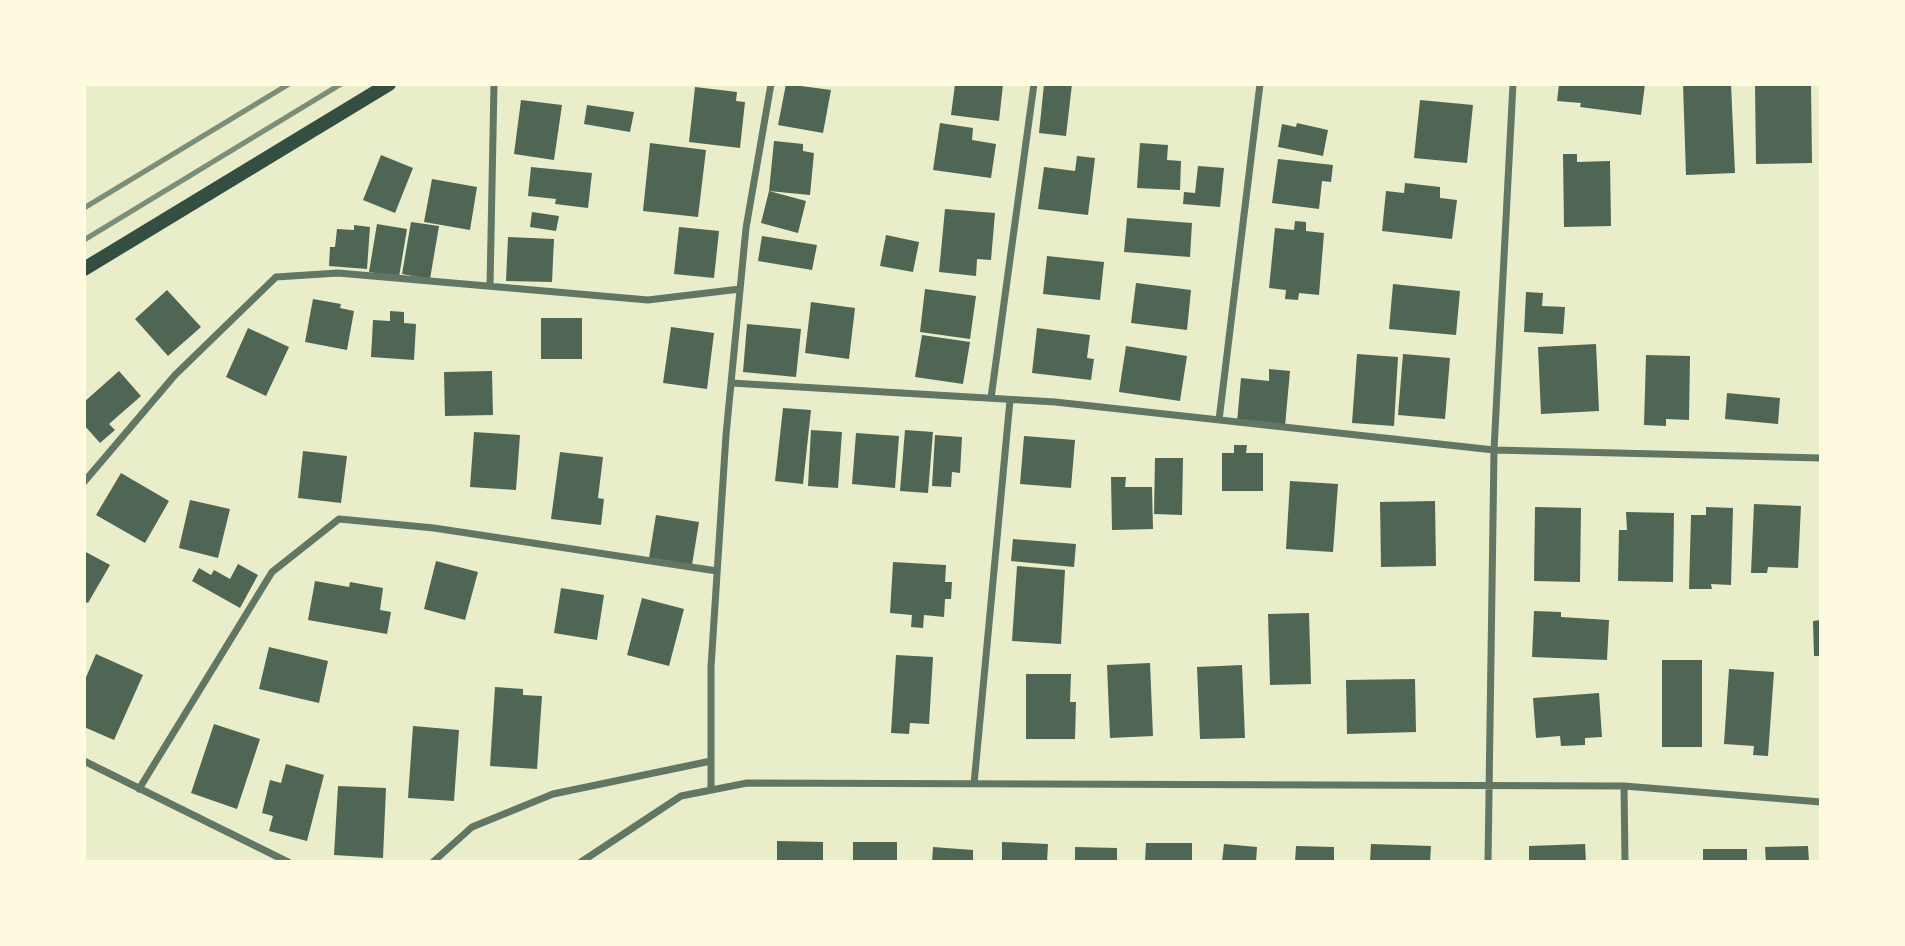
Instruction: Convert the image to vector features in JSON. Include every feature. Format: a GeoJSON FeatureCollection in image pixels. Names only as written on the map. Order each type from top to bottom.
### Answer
{"type":"FeatureCollection","features":[{"type":"Feature","properties":{"kind":"main road"},"geometry":{"type":"LineString","coordinates":[[84,269],[389,84]]}},
{"type":"Feature","properties":{"kind":"street"},"geometry":{"type":"LineString","coordinates":[[490,286],[494,84]]}},
{"type":"Feature","properties":{"kind":"street"},"geometry":{"type":"LineString","coordinates":[[711,790],[711,667],[731,383],[746,228],[771,84]]}},
{"type":"Feature","properties":{"kind":"street"},"geometry":{"type":"LineString","coordinates":[[991,398],[1034,84]]}},
{"type":"Feature","properties":{"kind":"street"},"geometry":{"type":"LineString","coordinates":[[1219,420],[1260,84]]}},
{"type":"Feature","properties":{"kind":"street"},"geometry":{"type":"LineString","coordinates":[[1488,862],[1494,450],[1513,84]]}},
{"type":"Feature","properties":{"kind":"street"},"geometry":{"type":"LineString","coordinates":[[84,482],[175,375],[276,277],[338,273],[648,300],[740,289]]}},
{"type":"Feature","properties":{"kind":"street"},"geometry":{"type":"LineString","coordinates":[[731,383],[991,398],[1494,450],[1821,458]]}},
{"type":"Feature","properties":{"kind":"street"},"geometry":{"type":"LineString","coordinates":[[974,784],[1010,400]]}},
{"type":"Feature","properties":{"kind":"street"},"geometry":{"type":"LineString","coordinates":[[139,789],[272,572],[339,519],[434,528],[717,570]]}},
{"type":"Feature","properties":{"kind":"street"},"geometry":{"type":"LineString","coordinates":[[84,761],[288,862]]}},
{"type":"Feature","properties":{"kind":"street"},"geometry":{"type":"LineString","coordinates":[[433,862],[471,827],[553,794],[711,761]]}},
{"type":"Feature","properties":{"kind":"street"},"geometry":{"type":"LineString","coordinates":[[581,862],[681,796],[747,783],[1624,786],[1821,802]]}},
{"type":"Feature","properties":{"kind":"street"},"geometry":{"type":"LineString","coordinates":[[1624,786],[1625,862]]}},
{"type":"Feature","properties":{"kind":"building"},"geometry":{"type":"Polygon","coordinates":[[[786,84],[831,90],[823,133],[778,125],[786,84]]]}},
{"type":"Feature","properties":{"kind":"building"},"geometry":{"type":"Polygon","coordinates":[[[955,84],[1003,84],[999,121],[951,115],[955,84]]]}},
{"type":"Feature","properties":{"kind":"building"},"geometry":{"type":"Polygon","coordinates":[[[1044,84],[1072,84],[1066,136],[1039,133],[1044,84]]]}},
{"type":"Feature","properties":{"kind":"building"},"geometry":{"type":"Polygon","coordinates":[[[1559,84],[1645,84],[1641,115],[1580,107],[1581,103],[1557,101],[1559,84]]]}},
{"type":"Feature","properties":{"kind":"building"},"geometry":{"type":"Polygon","coordinates":[[[1683,84],[1731,84],[1735,173],[1686,175],[1683,84]]]}},
{"type":"Feature","properties":{"kind":"building"},"geometry":{"type":"Polygon","coordinates":[[[1811,84],[1812,163],[1756,164],[1755,85],[1811,84]]]}},
{"type":"Feature","properties":{"kind":"building"},"geometry":{"type":"Polygon","coordinates":[[[695,87],[737,92],[736,101],[745,102],[740,148],[689,142],[695,87]]]}},
{"type":"Feature","properties":{"kind":"building"},"geometry":{"type":"Polygon","coordinates":[[[521,100],[562,105],[554,160],[514,154],[521,100]]]}},
{"type":"Feature","properties":{"kind":"building"},"geometry":{"type":"Polygon","coordinates":[[[1420,100],[1473,105],[1467,163],[1414,158],[1420,100]]]}},
{"type":"Feature","properties":{"kind":"building"},"geometry":{"type":"Polygon","coordinates":[[[587,105],[634,112],[630,132],[584,124],[587,105]]]}},
{"type":"Feature","properties":{"kind":"building"},"geometry":{"type":"Polygon","coordinates":[[[940,123],[973,128],[972,140],[996,144],[991,178],[933,170],[940,123]]]}},
{"type":"Feature","properties":{"kind":"building"},"geometry":{"type":"Polygon","coordinates":[[[1297,123],[1328,130],[1323,156],[1278,147],[1282,124],[1296,127],[1297,123]]]}},
{"type":"Feature","properties":{"kind":"building"},"geometry":{"type":"Polygon","coordinates":[[[774,141],[803,144],[803,151],[814,153],[810,195],[769,191],[774,141]]]}},
{"type":"Feature","properties":{"kind":"building"},"geometry":{"type":"Polygon","coordinates":[[[650,143],[706,150],[698,217],[643,211],[650,143]]]}},
{"type":"Feature","properties":{"kind":"building"},"geometry":{"type":"Polygon","coordinates":[[[1140,143],[1168,145],[1167,160],[1181,161],[1180,190],[1137,188],[1140,143]]]}},
{"type":"Feature","properties":{"kind":"building"},"geometry":{"type":"Polygon","coordinates":[[[1563,154],[1577,154],[1577,162],[1610,161],[1611,226],[1564,227],[1563,154]]]}},
{"type":"Feature","properties":{"kind":"building"},"geometry":{"type":"Polygon","coordinates":[[[381,155],[413,168],[395,213],[363,200],[381,155]]]}},
{"type":"Feature","properties":{"kind":"building"},"geometry":{"type":"Polygon","coordinates":[[[1077,156],[1095,158],[1088,215],[1038,209],[1044,167],[1075,171],[1077,156]]]}},
{"type":"Feature","properties":{"kind":"building"},"geometry":{"type":"Polygon","coordinates":[[[1278,159],[1333,165],[1331,182],[1322,181],[1319,209],[1272,203],[1278,159]]]}},
{"type":"Feature","properties":{"kind":"building"},"geometry":{"type":"Polygon","coordinates":[[[1198,166],[1224,168],[1220,207],[1183,204],[1184,192],[1195,193],[1198,166]]]}},
{"type":"Feature","properties":{"kind":"building"},"geometry":{"type":"Polygon","coordinates":[[[531,167],[592,173],[588,208],[555,204],[556,199],[528,196],[531,167]]]}},
{"type":"Feature","properties":{"kind":"building"},"geometry":{"type":"Polygon","coordinates":[[[432,179],[477,187],[470,230],[424,222],[432,179]]]}},
{"type":"Feature","properties":{"kind":"building"},"geometry":{"type":"Polygon","coordinates":[[[1405,183],[1440,187],[1440,198],[1457,200],[1452,239],[1382,231],[1386,191],[1404,193],[1405,183]]]}},
{"type":"Feature","properties":{"kind":"building"},"geometry":{"type":"Polygon","coordinates":[[[769,191],[806,201],[798,233],[761,223],[769,191]]]}},
{"type":"Feature","properties":{"kind":"building"},"geometry":{"type":"Polygon","coordinates":[[[945,209],[995,213],[991,260],[977,259],[976,276],[939,272],[945,209]]]}},
{"type":"Feature","properties":{"kind":"building"},"geometry":{"type":"Polygon","coordinates":[[[532,212],[559,216],[556,231],[530,227],[532,212]]]}},
{"type":"Feature","properties":{"kind":"building"},"geometry":{"type":"Polygon","coordinates":[[[1127,218],[1192,223],[1190,257],[1124,252],[1127,218]]]}},
{"type":"Feature","properties":{"kind":"building"},"geometry":{"type":"Polygon","coordinates":[[[1295,221],[1306,222],[1306,231],[1324,233],[1319,295],[1299,293],[1298,300],[1285,299],[1286,290],[1269,288],[1275,228],[1294,230],[1295,221]]]}},
{"type":"Feature","properties":{"kind":"building"},"geometry":{"type":"Polygon","coordinates":[[[411,222],[439,226],[430,279],[402,274],[411,222]]]}},
{"type":"Feature","properties":{"kind":"building"},"geometry":{"type":"Polygon","coordinates":[[[377,224],[407,229],[399,277],[369,272],[377,224]]]}},
{"type":"Feature","properties":{"kind":"building"},"geometry":{"type":"Polygon","coordinates":[[[354,225],[370,227],[367,269],[329,266],[330,247],[335,247],[337,229],[354,230],[354,225]]]}},
{"type":"Feature","properties":{"kind":"building"},"geometry":{"type":"Polygon","coordinates":[[[679,227],[719,231],[714,278],[674,274],[679,227]]]}},
{"type":"Feature","properties":{"kind":"building"},"geometry":{"type":"Polygon","coordinates":[[[886,235],[919,242],[913,272],[880,266],[886,235]]]}},
{"type":"Feature","properties":{"kind":"building"},"geometry":{"type":"Polygon","coordinates":[[[762,236],[817,245],[812,270],[758,261],[762,236]]]}},
{"type":"Feature","properties":{"kind":"building"},"geometry":{"type":"Polygon","coordinates":[[[508,237],[554,239],[552,282],[506,281],[508,237]]]}},
{"type":"Feature","properties":{"kind":"building"},"geometry":{"type":"Polygon","coordinates":[[[1047,256],[1104,262],[1100,300],[1043,294],[1047,256]]]}},
{"type":"Feature","properties":{"kind":"building"},"geometry":{"type":"Polygon","coordinates":[[[1136,283],[1191,290],[1187,330],[1131,323],[1136,283]]]}},
{"type":"Feature","properties":{"kind":"building"},"geometry":{"type":"Polygon","coordinates":[[[1393,284],[1460,291],[1456,335],[1389,329],[1393,284]]]}},
{"type":"Feature","properties":{"kind":"building"},"geometry":{"type":"Polygon","coordinates":[[[925,289],[976,296],[970,339],[920,332],[925,289]]]}},
{"type":"Feature","properties":{"kind":"building"},"geometry":{"type":"Polygon","coordinates":[[[167,290],[201,327],[168,356],[135,319],[167,290]]]}},
{"type":"Feature","properties":{"kind":"building"},"geometry":{"type":"Polygon","coordinates":[[[1526,292],[1543,293],[1542,306],[1565,307],[1563,334],[1524,332],[1526,292]]]}},
{"type":"Feature","properties":{"kind":"building"},"geometry":{"type":"Polygon","coordinates":[[[313,299],[341,304],[340,308],[354,311],[347,350],[305,342],[313,299]]]}},
{"type":"Feature","properties":{"kind":"building"},"geometry":{"type":"Polygon","coordinates":[[[811,302],[855,308],[849,359],[805,353],[811,302]]]}},
{"type":"Feature","properties":{"kind":"building"},"geometry":{"type":"Polygon","coordinates":[[[390,311],[404,312],[404,323],[416,324],[414,360],[371,357],[373,320],[390,321],[390,311]]]}},
{"type":"Feature","properties":{"kind":"building"},"geometry":{"type":"Polygon","coordinates":[[[541,318],[582,318],[582,359],[541,359],[541,318]]]}},
{"type":"Feature","properties":{"kind":"building"},"geometry":{"type":"Polygon","coordinates":[[[747,324],[801,329],[796,377],[743,372],[747,324]]]}},
{"type":"Feature","properties":{"kind":"building"},"geometry":{"type":"Polygon","coordinates":[[[671,327],[714,333],[707,389],[663,383],[671,327]]]}},
{"type":"Feature","properties":{"kind":"building"},"geometry":{"type":"Polygon","coordinates":[[[248,328],[289,347],[266,396],[226,377],[248,328]]]}},
{"type":"Feature","properties":{"kind":"building"},"geometry":{"type":"Polygon","coordinates":[[[1037,328],[1090,335],[1087,358],[1094,359],[1091,380],[1032,373],[1037,328]]]}},
{"type":"Feature","properties":{"kind":"building"},"geometry":{"type":"Polygon","coordinates":[[[922,335],[970,342],[963,384],[915,377],[922,335]]]}},
{"type":"Feature","properties":{"kind":"building"},"geometry":{"type":"Polygon","coordinates":[[[1596,344],[1599,411],[1541,414],[1538,347],[1596,344]]]}},
{"type":"Feature","properties":{"kind":"building"},"geometry":{"type":"Polygon","coordinates":[[[1126,346],[1187,356],[1180,401],[1119,392],[1126,346]]]}},
{"type":"Feature","properties":{"kind":"building"},"geometry":{"type":"Polygon","coordinates":[[[1357,354],[1398,357],[1394,426],[1352,423],[1357,354]]]}},
{"type":"Feature","properties":{"kind":"building"},"geometry":{"type":"Polygon","coordinates":[[[1403,354],[1450,358],[1445,419],[1398,415],[1403,354]]]}},
{"type":"Feature","properties":{"kind":"building"},"geometry":{"type":"Polygon","coordinates":[[[1646,355],[1690,356],[1689,420],[1666,419],[1666,426],[1644,425],[1646,355]]]}},
{"type":"Feature","properties":{"kind":"building"},"geometry":{"type":"Polygon","coordinates":[[[1269,369],[1290,371],[1285,426],[1237,422],[1241,378],[1269,381],[1269,369]]]}},
{"type":"Feature","properties":{"kind":"building"},"geometry":{"type":"Polygon","coordinates":[[[119,371],[141,396],[109,424],[115,430],[100,443],[84,425],[84,402],[119,371]]]}},
{"type":"Feature","properties":{"kind":"building"},"geometry":{"type":"Polygon","coordinates":[[[492,371],[493,415],[445,416],[444,372],[492,371]]]}},
{"type":"Feature","properties":{"kind":"building"},"geometry":{"type":"Polygon","coordinates":[[[1727,393],[1780,398],[1778,424],[1725,419],[1727,393]]]}},
{"type":"Feature","properties":{"kind":"building"},"geometry":{"type":"Polygon","coordinates":[[[783,408],[811,410],[803,484],[775,481],[783,408]]]}},
{"type":"Feature","properties":{"kind":"building"},"geometry":{"type":"Polygon","coordinates":[[[811,430],[842,432],[838,488],[808,486],[811,430]]]}},
{"type":"Feature","properties":{"kind":"building"},"geometry":{"type":"Polygon","coordinates":[[[905,430],[933,432],[928,493],[900,491],[905,430]]]}},
{"type":"Feature","properties":{"kind":"building"},"geometry":{"type":"Polygon","coordinates":[[[474,432],[520,435],[516,490],[470,487],[474,432]]]}},
{"type":"Feature","properties":{"kind":"building"},"geometry":{"type":"Polygon","coordinates":[[[856,433],[899,436],[895,488],[852,484],[856,433]]]}},
{"type":"Feature","properties":{"kind":"building"},"geometry":{"type":"Polygon","coordinates":[[[935,435],[962,437],[960,473],[952,472],[951,487],[932,486],[935,435]]]}},
{"type":"Feature","properties":{"kind":"building"},"geometry":{"type":"Polygon","coordinates":[[[1024,436],[1075,440],[1071,488],[1020,484],[1024,436]]]}},
{"type":"Feature","properties":{"kind":"building"},"geometry":{"type":"Polygon","coordinates":[[[1234,445],[1247,445],[1246,453],[1263,453],[1263,491],[1222,491],[1222,453],[1234,453],[1234,445]]]}},
{"type":"Feature","properties":{"kind":"building"},"geometry":{"type":"Polygon","coordinates":[[[303,451],[347,456],[341,503],[298,498],[303,451]]]}},
{"type":"Feature","properties":{"kind":"building"},"geometry":{"type":"Polygon","coordinates":[[[560,452],[603,457],[598,498],[604,499],[601,525],[551,519],[560,452]]]}},
{"type":"Feature","properties":{"kind":"building"},"geometry":{"type":"Polygon","coordinates":[[[1155,458],[1183,458],[1182,515],[1154,514],[1155,458]]]}},
{"type":"Feature","properties":{"kind":"building"},"geometry":{"type":"Polygon","coordinates":[[[121,473],[169,501],[145,543],[96,515],[121,473]]]}},
{"type":"Feature","properties":{"kind":"building"},"geometry":{"type":"Polygon","coordinates":[[[1111,477],[1126,477],[1125,487],[1152,487],[1153,529],[1112,530],[1111,477]]]}},
{"type":"Feature","properties":{"kind":"building"},"geometry":{"type":"Polygon","coordinates":[[[1290,481],[1338,484],[1333,552],[1286,549],[1290,481]]]}},
{"type":"Feature","properties":{"kind":"building"},"geometry":{"type":"Polygon","coordinates":[[[190,500],[230,509],[218,558],[179,548],[190,500]]]}},
{"type":"Feature","properties":{"kind":"building"},"geometry":{"type":"Polygon","coordinates":[[[1435,501],[1436,566],[1381,567],[1380,502],[1435,501]]]}},
{"type":"Feature","properties":{"kind":"building"},"geometry":{"type":"Polygon","coordinates":[[[1754,504],[1801,506],[1798,568],[1768,567],[1767,573],[1751,573],[1754,504]]]}},
{"type":"Feature","properties":{"kind":"building"},"geometry":{"type":"Polygon","coordinates":[[[1535,507],[1581,508],[1580,582],[1534,581],[1535,507]]]}},
{"type":"Feature","properties":{"kind":"building"},"geometry":{"type":"Polygon","coordinates":[[[1706,507],[1733,508],[1731,585],[1711,584],[1712,589],[1689,589],[1691,515],[1706,515],[1706,507]]]}},
{"type":"Feature","properties":{"kind":"building"},"geometry":{"type":"Polygon","coordinates":[[[1626,512],[1674,513],[1673,582],[1618,581],[1619,530],[1627,530],[1626,512]]]}},
{"type":"Feature","properties":{"kind":"building"},"geometry":{"type":"Polygon","coordinates":[[[656,515],[699,522],[692,565],[649,558],[656,515]]]}},
{"type":"Feature","properties":{"kind":"building"},"geometry":{"type":"Polygon","coordinates":[[[1013,539],[1076,544],[1074,567],[1011,561],[1013,539]]]}},
{"type":"Feature","properties":{"kind":"building"},"geometry":{"type":"Polygon","coordinates":[[[84,551],[110,565],[88,603],[84,601],[84,551]]]}},
{"type":"Feature","properties":{"kind":"building"},"geometry":{"type":"Polygon","coordinates":[[[436,561],[478,572],[465,620],[424,609],[436,561]]]}},
{"type":"Feature","properties":{"kind":"building"},"geometry":{"type":"Polygon","coordinates":[[[893,562],[946,565],[945,582],[952,582],[951,599],[945,599],[944,617],[924,615],[923,628],[911,627],[912,615],[890,613],[893,562]]]}},
{"type":"Feature","properties":{"kind":"building"},"geometry":{"type":"Polygon","coordinates":[[[238,564],[258,575],[240,608],[192,581],[199,568],[211,575],[214,570],[230,579],[238,564]]]}},
{"type":"Feature","properties":{"kind":"building"},"geometry":{"type":"Polygon","coordinates":[[[1017,566],[1065,570],[1061,644],[1012,641],[1017,566]]]}},
{"type":"Feature","properties":{"kind":"building"},"geometry":{"type":"Polygon","coordinates":[[[315,581],[349,587],[350,582],[383,588],[380,610],[391,612],[387,634],[308,620],[315,581]]]}},
{"type":"Feature","properties":{"kind":"building"},"geometry":{"type":"Polygon","coordinates":[[[561,588],[604,595],[597,640],[554,633],[561,588]]]}},
{"type":"Feature","properties":{"kind":"building"},"geometry":{"type":"Polygon","coordinates":[[[642,598],[684,609],[669,666],[627,655],[642,598]]]}},
{"type":"Feature","properties":{"kind":"building"},"geometry":{"type":"Polygon","coordinates":[[[1534,611],[1561,612],[1561,617],[1609,620],[1607,660],[1532,657],[1534,611]]]}},
{"type":"Feature","properties":{"kind":"building"},"geometry":{"type":"Polygon","coordinates":[[[1309,613],[1311,684],[1270,685],[1268,614],[1309,613]]]}},
{"type":"Feature","properties":{"kind":"building"},"geometry":{"type":"Polygon","coordinates":[[[1821,620],[1821,656],[1814,656],[1813,621],[1821,620]]]}},
{"type":"Feature","properties":{"kind":"building"},"geometry":{"type":"Polygon","coordinates":[[[269,647],[328,661],[319,703],[259,689],[269,647]]]}},
{"type":"Feature","properties":{"kind":"building"},"geometry":{"type":"Polygon","coordinates":[[[96,654],[143,675],[114,740],[84,727],[84,682],[96,654]]]}},
{"type":"Feature","properties":{"kind":"building"},"geometry":{"type":"Polygon","coordinates":[[[896,655],[933,657],[929,724],[910,723],[909,734],[891,733],[896,655]]]}},
{"type":"Feature","properties":{"kind":"building"},"geometry":{"type":"Polygon","coordinates":[[[1662,660],[1702,660],[1702,747],[1662,747],[1662,660]]]}},
{"type":"Feature","properties":{"kind":"building"},"geometry":{"type":"Polygon","coordinates":[[[1150,663],[1153,736],[1110,738],[1107,665],[1150,663]]]}},
{"type":"Feature","properties":{"kind":"building"},"geometry":{"type":"Polygon","coordinates":[[[1242,665],[1245,738],[1200,739],[1197,667],[1242,665]]]}},
{"type":"Feature","properties":{"kind":"building"},"geometry":{"type":"Polygon","coordinates":[[[1729,669],[1774,672],[1768,756],[1753,755],[1754,746],[1724,744],[1729,669]]]}},
{"type":"Feature","properties":{"kind":"building"},"geometry":{"type":"Polygon","coordinates":[[[1026,674],[1071,674],[1070,702],[1076,702],[1075,739],[1026,739],[1026,674]]]}},
{"type":"Feature","properties":{"kind":"building"},"geometry":{"type":"Polygon","coordinates":[[[1415,679],[1416,732],[1347,734],[1346,680],[1415,679]]]}},
{"type":"Feature","properties":{"kind":"building"},"geometry":{"type":"Polygon","coordinates":[[[495,687],[523,689],[523,695],[542,696],[537,769],[490,766],[495,687]]]}},
{"type":"Feature","properties":{"kind":"building"},"geometry":{"type":"Polygon","coordinates":[[[1599,693],[1602,737],[1585,738],[1585,745],[1561,746],[1560,736],[1536,738],[1533,698],[1599,693]]]}},
{"type":"Feature","properties":{"kind":"building"},"geometry":{"type":"Polygon","coordinates":[[[214,724],[260,739],[237,809],[191,793],[214,724]]]}},
{"type":"Feature","properties":{"kind":"building"},"geometry":{"type":"Polygon","coordinates":[[[413,726],[459,730],[454,801],[408,798],[413,726]]]}},
{"type":"Feature","properties":{"kind":"building"},"geometry":{"type":"Polygon","coordinates":[[[286,764],[324,775],[307,841],[269,831],[273,816],[262,813],[270,780],[281,783],[286,764]]]}},
{"type":"Feature","properties":{"kind":"building"},"geometry":{"type":"Polygon","coordinates":[[[338,786],[386,788],[383,858],[334,855],[338,786]]]}},
{"type":"Feature","properties":{"kind":"building"},"geometry":{"type":"Polygon","coordinates":[[[777,841],[823,842],[823,862],[777,862],[777,841]]]}},
{"type":"Feature","properties":{"kind":"building"},"geometry":{"type":"Polygon","coordinates":[[[853,842],[897,842],[897,862],[853,862],[853,842]]]}},
{"type":"Feature","properties":{"kind":"building"},"geometry":{"type":"Polygon","coordinates":[[[1002,842],[1048,844],[1047,862],[1002,862],[1002,842]]]}},
{"type":"Feature","properties":{"kind":"building"},"geometry":{"type":"Polygon","coordinates":[[[1146,843],[1192,843],[1192,862],[1145,862],[1146,843]]]}},
{"type":"Feature","properties":{"kind":"building"},"geometry":{"type":"Polygon","coordinates":[[[1224,844],[1257,847],[1256,862],[1222,862],[1224,844]]]}},
{"type":"Feature","properties":{"kind":"building"},"geometry":{"type":"Polygon","coordinates":[[[1371,844],[1431,846],[1430,862],[1370,862],[1371,844]]]}},
{"type":"Feature","properties":{"kind":"building"},"geometry":{"type":"Polygon","coordinates":[[[1585,844],[1586,862],[1529,862],[1529,846],[1585,844]]]}},
{"type":"Feature","properties":{"kind":"building"},"geometry":{"type":"Polygon","coordinates":[[[1296,846],[1334,847],[1334,862],[1295,862],[1296,846]]]}},
{"type":"Feature","properties":{"kind":"building"},"geometry":{"type":"Polygon","coordinates":[[[1808,846],[1809,862],[1766,862],[1765,847],[1808,846]]]}},
{"type":"Feature","properties":{"kind":"building"},"geometry":{"type":"Polygon","coordinates":[[[933,847],[973,850],[973,862],[932,862],[933,847]]]}},
{"type":"Feature","properties":{"kind":"building"},"geometry":{"type":"Polygon","coordinates":[[[1075,847],[1117,848],[1117,862],[1075,862],[1075,847]]]}},
{"type":"Feature","properties":{"kind":"building"},"geometry":{"type":"Polygon","coordinates":[[[1703,849],[1747,849],[1747,862],[1703,862],[1703,849]]]}},
{"type":"Feature","properties":{"kind":"railway"},"geometry":{"type":"LineString","coordinates":[[84,208],[289,84]]}},
{"type":"Feature","properties":{"kind":"railway"},"geometry":{"type":"LineString","coordinates":[[84,240],[341,84]]}}]}
